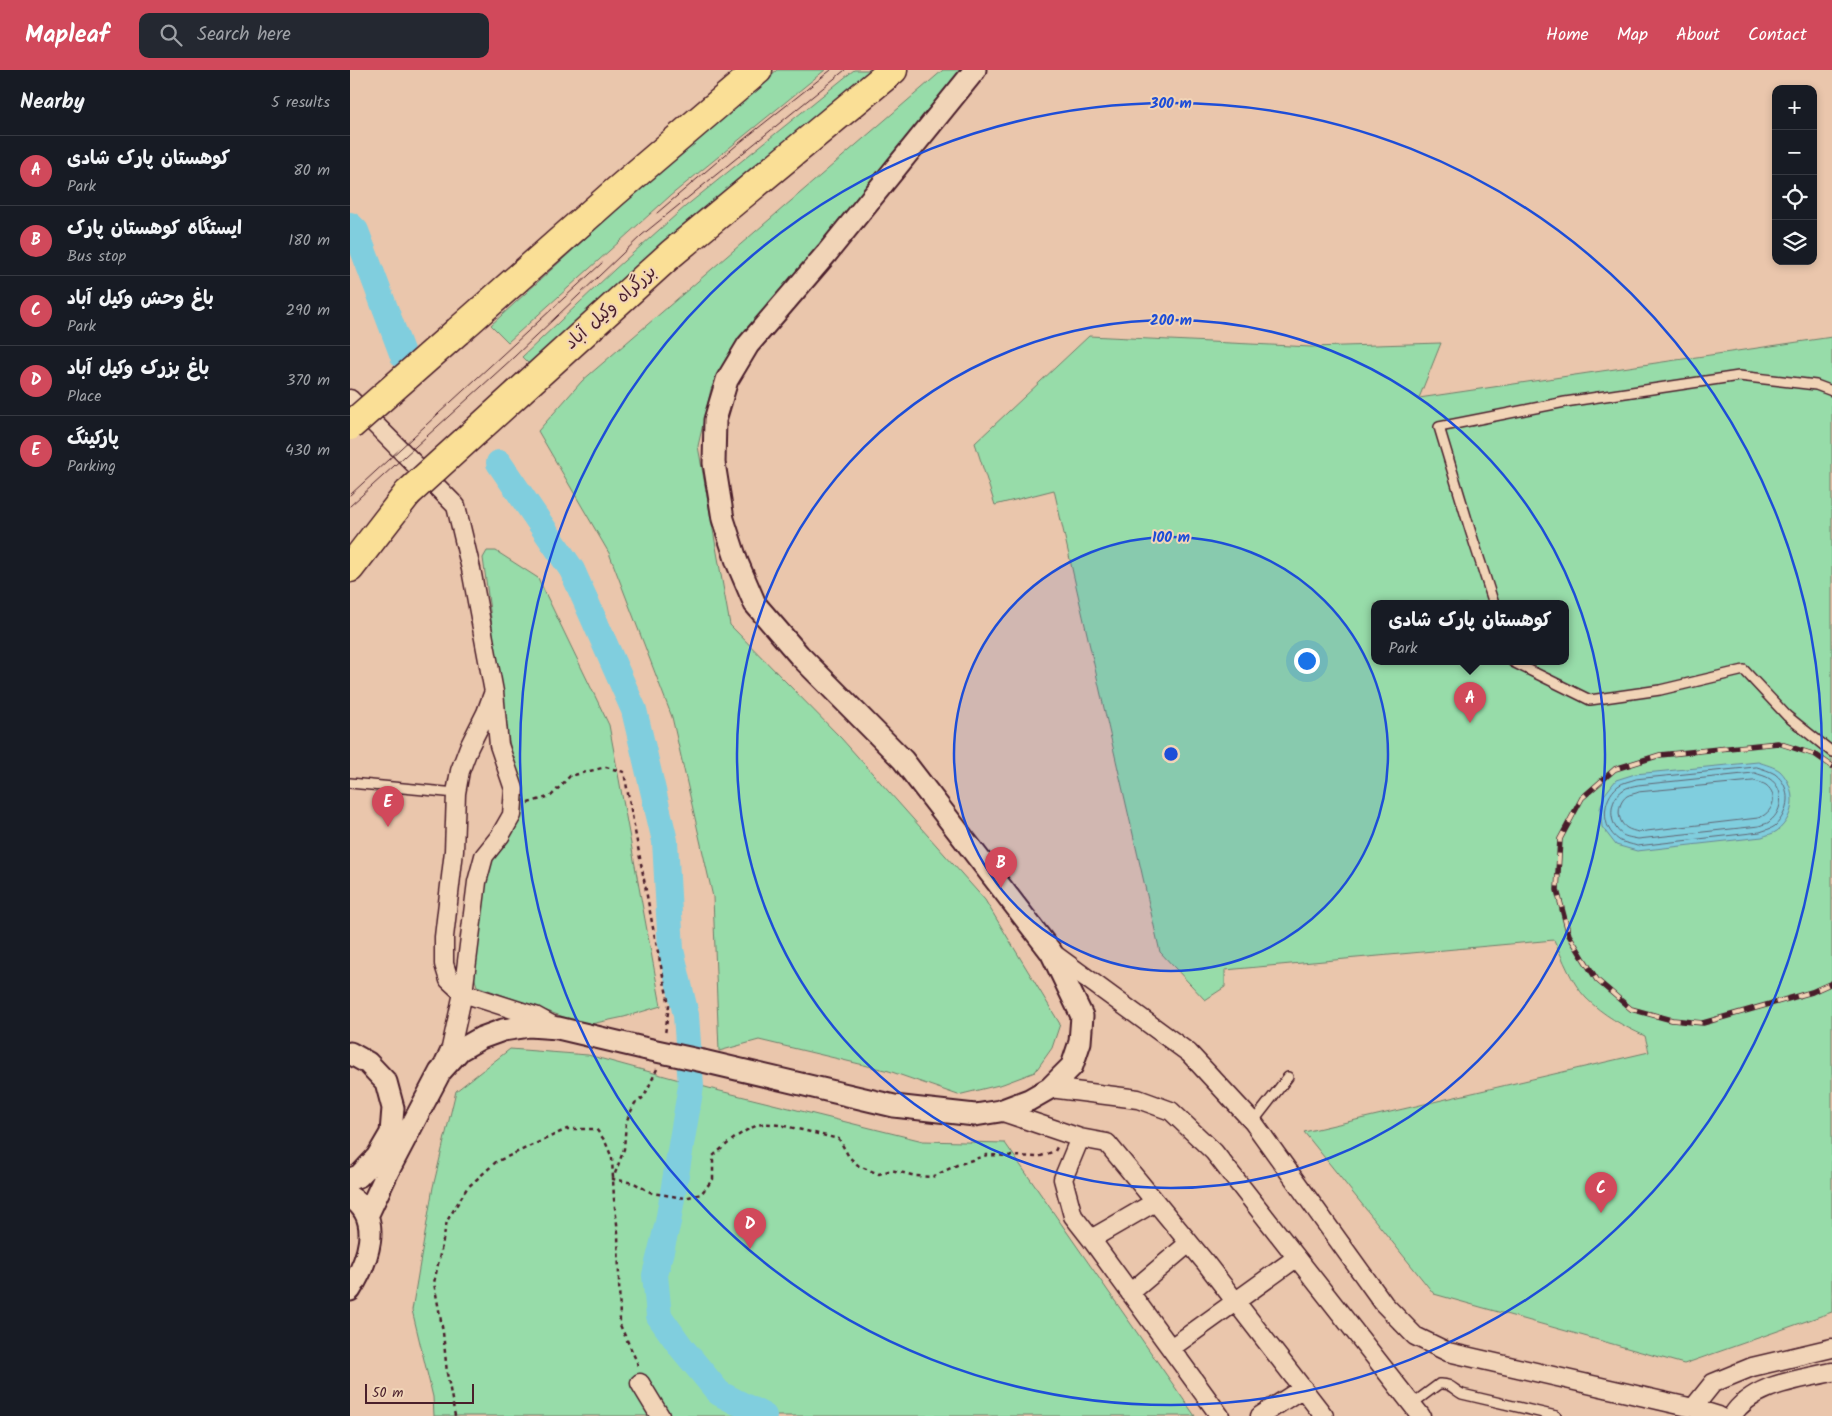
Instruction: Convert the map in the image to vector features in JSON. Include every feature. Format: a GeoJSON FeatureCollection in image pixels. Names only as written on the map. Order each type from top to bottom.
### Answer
{"type":"FeatureCollection","features":[{"type":"Feature","properties":{"kind":"highway"},"geometry":{"type":"LineString","coordinates":[[350,426],[614,193],[758,70]]}},
{"type":"Feature","properties":{"kind":"highway","name":"بزرگراه وکیل آباد"},"geometry":{"type":"LineString","coordinates":[[350,568],[408,493],[670,254],[893,70]]}},
{"type":"Feature","properties":{"kind":"street"},"geometry":{"type":"LineString","coordinates":[[440,1072],[460,1050],[480,1038],[503,1030],[529,1026],[558,1028],[894,1106],[974,1115],[1000,1111],[1029,1100],[1050,1088],[1072,1066],[1080,1042],[1082,1016],[1050,952],[903,760],[799,655],[755,604],[737,562],[723,519],[714,463],[715,420],[727,380],[748,345],[828,253],[975,70]]}},
{"type":"Feature","properties":{"kind":"street"},"geometry":{"type":"LineString","coordinates":[[350,399],[456,506],[471,569],[494,692],[499,745],[514,789],[512,815],[500,836],[484,856],[477,882],[463,993],[451,1048],[367,1216]]}},
{"type":"Feature","properties":{"kind":"street"},"geometry":{"type":"LineString","coordinates":[[494,692],[460,771],[456,793],[454,851],[444,937],[444,964],[449,980],[463,993],[535,1016],[558,1028]]}},
{"type":"Feature","properties":{"kind":"street"},"geometry":{"type":"LineString","coordinates":[[469,747],[484,738],[490,739],[499,745]]}},
{"type":"Feature","properties":{"kind":"street"},"geometry":{"type":"LineString","coordinates":[[1050,952],[1190,1053],[1253,1122],[1384,1304],[1415,1336],[1448,1352],[1693,1408],[1719,1416]]}},
{"type":"Feature","properties":{"kind":"street"},"geometry":{"type":"LineString","coordinates":[[350,1053],[368,1063],[386,1082],[393,1108],[391,1133],[378,1157],[359,1176],[350,1179]]}},
{"type":"Feature","properties":{"kind":"street"},"geometry":{"type":"LineString","coordinates":[[1050,1088],[1138,1099],[1171,1111],[1214,1152],[1416,1410]]}},
{"type":"Feature","properties":{"kind":"street"},"geometry":{"type":"LineString","coordinates":[[1000,1111],[1073,1135],[1107,1143],[1236,1302],[1324,1416]]}},
{"type":"Feature","properties":{"kind":"street"},"geometry":{"type":"LineString","coordinates":[[1073,1135],[1063,1179],[1072,1216],[1091,1239],[1220,1416]]}},
{"type":"Feature","properties":{"kind":"street"},"geometry":{"type":"LineString","coordinates":[[350,1197],[356,1201],[367,1216],[371,1233],[368,1251],[350,1290]]}},
{"type":"Feature","properties":{"kind":"street"},"geometry":{"type":"LineString","coordinates":[[1091,1239],[1155,1202]]}},
{"type":"Feature","properties":{"kind":"street"},"geometry":{"type":"LineString","coordinates":[[1130,1293],[1189,1243]]}},
{"type":"Feature","properties":{"kind":"street"},"geometry":{"type":"LineString","coordinates":[[1171,1348],[1296,1258]]}},
{"type":"Feature","properties":{"kind":"street"},"geometry":{"type":"LineString","coordinates":[[1693,1408],[1712,1383],[1752,1367],[1832,1348]]}},
{"type":"Feature","properties":{"kind":"street"},"geometry":{"type":"LineString","coordinates":[[1732,1416],[1739,1406],[1769,1387],[1832,1372]]}},
{"type":"Feature","properties":{"kind":"street"},"geometry":{"type":"LineString","coordinates":[[640,1383],[660,1416]]}},
{"type":"Feature","properties":{"kind":"street"},"geometry":{"type":"LineString","coordinates":[[1260,1416],[1303,1388]]}},
{"type":"Feature","properties":{"kind":"lane"},"geometry":{"type":"LineString","coordinates":[[1493,600],[1439,427],[1565,402],[1739,376],[1816,385],[1832,391]]}},
{"type":"Feature","properties":{"kind":"lane"},"geometry":{"type":"LineString","coordinates":[[1520,665],[1590,700],[1660,690],[1744,670],[1787,716],[1832,752]]}},
{"type":"Feature","properties":{"kind":"lane"},"geometry":{"type":"LineString","coordinates":[[350,783],[456,793]]}},
{"type":"Feature","properties":{"kind":"lane"},"geometry":{"type":"LineString","coordinates":[[1253,1122],[1288,1077]]}},
{"type":"Feature","properties":{"kind":"lane"},"geometry":{"type":"LineString","coordinates":[[1416,1410],[1439,1384],[1444,1383],[1462,1394],[1556,1416]]}},
{"type":"Feature","properties":{"kind":"path"},"geometry":{"type":"LineString","coordinates":[[530,803],[551,796],[570,776],[606,767],[624,772],[669,1005],[644,1097],[635,1103],[626,1122],[624,1149],[613,1179]]}},
{"type":"Feature","properties":{"kind":"path"},"geometry":{"type":"LineString","coordinates":[[613,1179],[634,1182],[652,1193],[685,1198],[701,1194],[712,1179],[712,1156],[736,1137],[763,1124],[792,1128],[839,1139],[849,1157],[859,1166],[879,1174],[891,1170],[916,1176],[932,1177],[957,1165],[987,1155],[1038,1157],[1055,1152],[1073,1135]]}},
{"type":"Feature","properties":{"kind":"path"},"geometry":{"type":"LineString","coordinates":[[456,1416],[450,1389],[443,1332],[434,1283],[447,1221],[467,1188],[496,1162],[567,1129],[596,1129],[605,1142],[612,1158],[618,1232],[620,1325],[637,1362],[640,1383]]}},
{"type":"Feature","properties":{"kind":"green space"},"geometry":{"type":"Polygon","coordinates":[[[777,70],[825,70],[670,196],[508,342],[491,325],[707,127],[777,70]]]}},
{"type":"Feature","properties":{"kind":"green space"},"geometry":{"type":"Polygon","coordinates":[[[854,70],[886,70],[538,373],[522,357],[615,269],[686,206],[854,70]]]}},
{"type":"Feature","properties":{"kind":"green space"},"geometry":{"type":"Polygon","coordinates":[[[943,70],[961,70],[875,184],[734,346],[711,389],[698,446],[730,625],[841,738],[985,900],[1060,1024],[1052,1048],[1035,1072],[1003,1084],[958,1095],[889,1071],[759,1040],[719,1051],[713,897],[672,717],[609,553],[538,431],[582,381],[943,70]]]}},
{"type":"Feature","properties":{"kind":"green space"},"geometry":{"type":"Polygon","coordinates":[[[1089,336],[1311,347],[1441,343],[1419,398],[1832,337],[1832,1312],[1684,1364],[1434,1294],[1304,1132],[1649,1052],[1645,1036],[1614,1020],[1586,998],[1572,978],[1554,940],[1225,970],[1225,987],[1205,1000],[1160,952],[1054,490],[995,505],[975,443],[1089,336]]]}},
{"type":"Feature","properties":{"kind":"green space"},"geometry":{"type":"Polygon","coordinates":[[[487,551],[496,551],[538,578],[609,725],[661,1006],[624,1017],[586,1025],[477,986],[472,970],[486,865],[523,811],[523,793],[514,765],[504,716],[483,558],[487,551]]]}},
{"type":"Feature","properties":{"kind":"green space"},"geometry":{"type":"Polygon","coordinates":[[[510,1049],[588,1055],[716,1090],[923,1141],[1005,1143],[1195,1416],[434,1416],[433,1397],[412,1310],[433,1187],[456,1091],[510,1049]]]}},
{"type":"Feature","properties":{"kind":"water"},"geometry":{"type":"Polygon","coordinates":[[[1758,762],[1780,771],[1786,778],[1792,794],[1791,810],[1788,818],[1774,833],[1762,837],[1637,851],[1616,845],[1602,827],[1600,809],[1605,794],[1616,780],[1635,774],[1758,762]]]}},
{"type":"Feature","properties":{"kind":"waterway"},"geometry":{"type":"LineString","coordinates":[[350,225],[356,231],[403,356]]}},
{"type":"Feature","properties":{"kind":"waterway"},"geometry":{"type":"LineString","coordinates":[[499,463],[572,570],[634,710],[665,841],[671,950],[686,1015],[691,1086],[668,1222],[655,1275],[659,1316],[681,1347],[719,1393],[764,1416]]}},
{"type":"Feature","properties":{"kind":"tram line"},"geometry":{"type":"LineString","coordinates":[[657,213],[738,144],[831,70]]}},
{"type":"Feature","properties":{"kind":"tram line"},"geometry":{"type":"LineString","coordinates":[[350,506],[514,357],[642,235],[845,70]]}},
{"type":"Feature","properties":{"kind":"tram line"},"geometry":{"type":"LineString","coordinates":[[350,495],[602,263]]}},
{"type":"Feature","properties":{"kind":"railway"},"geometry":{"type":"LineString","coordinates":[[1832,766],[1816,755],[1778,743],[1660,755],[1615,769],[1582,798],[1560,839],[1557,890],[1569,935],[1583,958],[1597,980],[1631,1009],[1672,1020],[1703,1023],[1812,992],[1832,983]]}},
{"type":"Feature","properties":{"kind":"place","name":"کوهستان پارک شادی"},"geometry":{"type":"Point","coordinates":[1470,723]}},
{"type":"Feature","properties":{"kind":"place","name":"پارکینگ"},"geometry":{"type":"Point","coordinates":[388,827]}},
{"type":"Feature","properties":{"kind":"place","name":"ایستگاه کوهستان پارک"},"geometry":{"type":"Point","coordinates":[1001,888]}},
{"type":"Feature","properties":{"kind":"place","name":"باغ وحش وکیل آباد"},"geometry":{"type":"Point","coordinates":[1601,1213]}},
{"type":"Feature","properties":{"kind":"place","name":"باغ بزرک وکیل آباد"},"geometry":{"type":"Point","coordinates":[750,1249]}}]}
